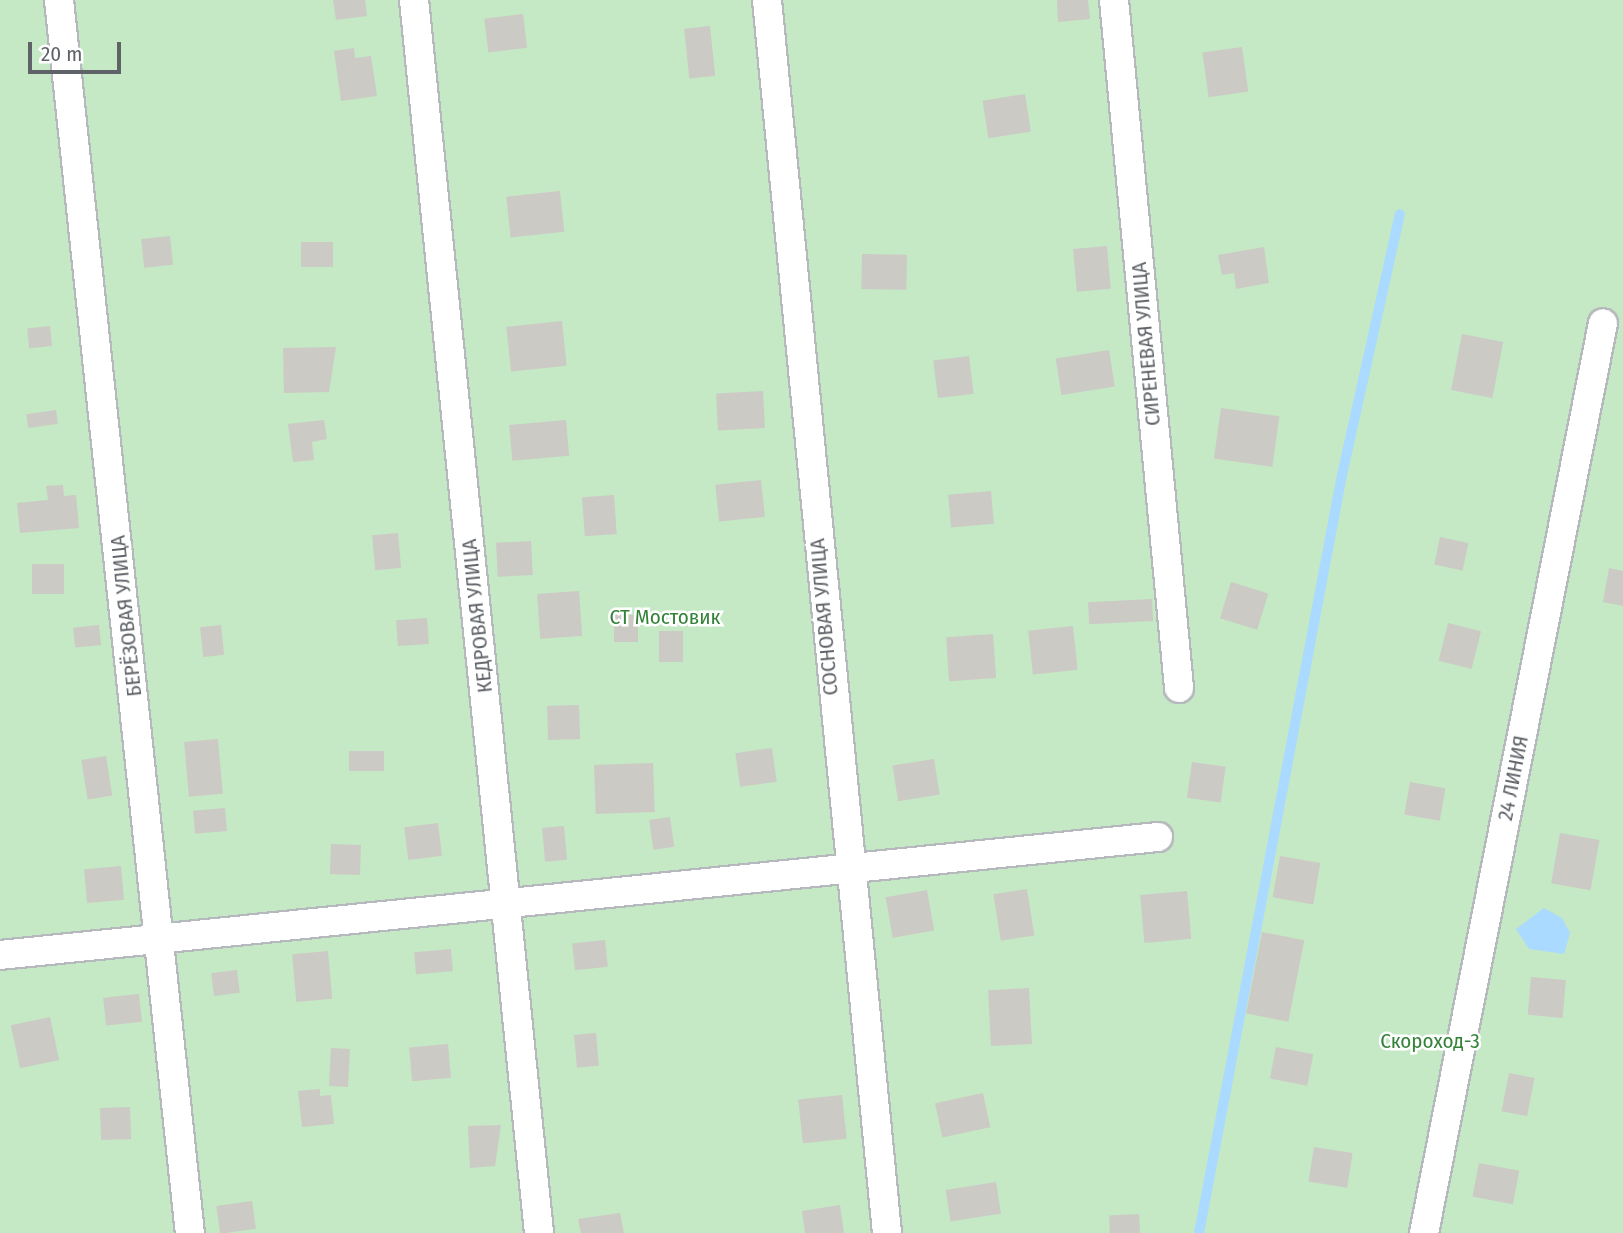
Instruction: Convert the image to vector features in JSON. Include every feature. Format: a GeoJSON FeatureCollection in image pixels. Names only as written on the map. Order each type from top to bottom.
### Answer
{"type":"FeatureCollection","features":[{"type":"Feature","properties":{"kind":"street","name":"БЕРЁЗОВАЯ УЛИЦА"},"geometry":{"type":"LineString","coordinates":[[59,0],[190,1233]]}},
{"type":"Feature","properties":{"kind":"street","name":"КЕДРОВАЯ УЛИЦА"},"geometry":{"type":"LineString","coordinates":[[414,0],[539,1233]]}},
{"type":"Feature","properties":{"kind":"street","name":"СОСНОВАЯ УЛИЦА"},"geometry":{"type":"LineString","coordinates":[[767,0],[848,868],[887,1233]]}},
{"type":"Feature","properties":{"kind":"street","name":"СИРЕНЕВАЯ УЛИЦА"},"geometry":{"type":"LineString","coordinates":[[1114,0],[1179,688]]}},
{"type":"Feature","properties":{"kind":"street","name":"24 ЛИНИЯ"},"geometry":{"type":"LineString","coordinates":[[1424,1233],[1603,323]]}},
{"type":"Feature","properties":{"kind":"street"},"geometry":{"type":"LineString","coordinates":[[0,955],[1158,837]]}},
{"type":"Feature","properties":{"kind":"green space","name":"СТ Мостовик"},"geometry":{"type":"Polygon","coordinates":[[[0,0],[1623,0],[1623,1233],[0,1233],[0,0]]]}},
{"type":"Feature","properties":{"kind":"water"},"geometry":{"type":"Polygon","coordinates":[[[1544,908],[1562,918],[1570,933],[1564,954],[1529,949],[1516,929],[1544,908]]]}},
{"type":"Feature","properties":{"kind":"building"},"geometry":{"type":"Polygon","coordinates":[[[333,0],[365,0],[367,16],[336,20],[333,0]]]}},
{"type":"Feature","properties":{"kind":"building"},"geometry":{"type":"Polygon","coordinates":[[[1057,0],[1088,0],[1090,19],[1058,22],[1057,0]]]}},
{"type":"Feature","properties":{"kind":"building"},"geometry":{"type":"Polygon","coordinates":[[[523,14],[527,48],[488,52],[484,19],[523,14]]]}},
{"type":"Feature","properties":{"kind":"building"},"geometry":{"type":"Polygon","coordinates":[[[710,26],[715,76],[689,78],[684,29],[710,26]]]}},
{"type":"Feature","properties":{"kind":"building"},"geometry":{"type":"Polygon","coordinates":[[[1242,47],[1248,92],[1209,97],[1202,53],[1242,47]]]}},
{"type":"Feature","properties":{"kind":"building"},"geometry":{"type":"Polygon","coordinates":[[[354,48],[355,58],[371,56],[377,96],[341,101],[334,51],[354,48]]]}},
{"type":"Feature","properties":{"kind":"building"},"geometry":{"type":"Polygon","coordinates":[[[1025,94],[1031,132],[988,138],[983,101],[1025,94]]]}},
{"type":"Feature","properties":{"kind":"building"},"geometry":{"type":"Polygon","coordinates":[[[560,191],[564,232],[511,237],[506,197],[560,191]]]}},
{"type":"Feature","properties":{"kind":"building"},"geometry":{"type":"Polygon","coordinates":[[[170,236],[173,265],[144,268],[141,239],[170,236]]]}},
{"type":"Feature","properties":{"kind":"building"},"geometry":{"type":"Polygon","coordinates":[[[301,242],[333,242],[333,267],[301,267],[301,242]]]}},
{"type":"Feature","properties":{"kind":"building"},"geometry":{"type":"Polygon","coordinates":[[[1107,246],[1111,289],[1077,292],[1073,249],[1107,246]]]}},
{"type":"Feature","properties":{"kind":"building"},"geometry":{"type":"Polygon","coordinates":[[[1264,247],[1269,283],[1236,289],[1234,273],[1222,275],[1218,255],[1264,247]]]}},
{"type":"Feature","properties":{"kind":"building"},"geometry":{"type":"Polygon","coordinates":[[[862,254],[907,255],[906,290],[861,289],[862,254]]]}},
{"type":"Feature","properties":{"kind":"building"},"geometry":{"type":"Polygon","coordinates":[[[562,321],[567,366],[511,372],[506,327],[562,321]]]}},
{"type":"Feature","properties":{"kind":"building"},"geometry":{"type":"Polygon","coordinates":[[[50,326],[52,346],[29,348],[27,328],[50,326]]]}},
{"type":"Feature","properties":{"kind":"building"},"geometry":{"type":"Polygon","coordinates":[[[1462,334],[1503,342],[1492,398],[1451,390],[1462,334]]]}},
{"type":"Feature","properties":{"kind":"building"},"geometry":{"type":"Polygon","coordinates":[[[336,347],[329,392],[284,393],[283,348],[336,347]]]}},
{"type":"Feature","properties":{"kind":"building"},"geometry":{"type":"Polygon","coordinates":[[[1109,350],[1115,387],[1061,395],[1056,358],[1109,350]]]}},
{"type":"Feature","properties":{"kind":"building"},"geometry":{"type":"Polygon","coordinates":[[[969,356],[974,394],[938,398],[933,360],[969,356]]]}},
{"type":"Feature","properties":{"kind":"building"},"geometry":{"type":"Polygon","coordinates":[[[763,391],[765,428],[718,430],[716,393],[763,391]]]}},
{"type":"Feature","properties":{"kind":"building"},"geometry":{"type":"Polygon","coordinates":[[[1221,408],[1279,416],[1272,467],[1214,459],[1221,408]]]}},
{"type":"Feature","properties":{"kind":"building"},"geometry":{"type":"Polygon","coordinates":[[[56,410],[58,424],[28,428],[26,414],[56,410]]]}},
{"type":"Feature","properties":{"kind":"building"},"geometry":{"type":"Polygon","coordinates":[[[324,420],[327,439],[312,442],[314,460],[293,462],[288,424],[324,420]]]}},
{"type":"Feature","properties":{"kind":"building"},"geometry":{"type":"Polygon","coordinates":[[[566,420],[569,456],[512,461],[509,425],[566,420]]]}},
{"type":"Feature","properties":{"kind":"building"},"geometry":{"type":"Polygon","coordinates":[[[761,480],[765,517],[719,522],[715,485],[761,480]]]}},
{"type":"Feature","properties":{"kind":"building"},"geometry":{"type":"Polygon","coordinates":[[[63,485],[64,496],[76,495],[79,528],[20,533],[17,503],[48,500],[46,486],[63,485]]]}},
{"type":"Feature","properties":{"kind":"building"},"geometry":{"type":"Polygon","coordinates":[[[991,491],[994,524],[951,528],[948,495],[991,491]]]}},
{"type":"Feature","properties":{"kind":"building"},"geometry":{"type":"Polygon","coordinates":[[[614,495],[617,534],[585,536],[582,497],[614,495]]]}},
{"type":"Feature","properties":{"kind":"building"},"geometry":{"type":"Polygon","coordinates":[[[398,533],[401,568],[375,570],[372,535],[398,533]]]}},
{"type":"Feature","properties":{"kind":"building"},"geometry":{"type":"Polygon","coordinates":[[[1440,537],[1468,543],[1463,570],[1434,564],[1440,537]]]}},
{"type":"Feature","properties":{"kind":"building"},"geometry":{"type":"Polygon","coordinates":[[[531,541],[533,575],[498,577],[496,543],[531,541]]]}},
{"type":"Feature","properties":{"kind":"building"},"geometry":{"type":"Polygon","coordinates":[[[32,564],[64,564],[64,594],[32,594],[32,564]]]}},
{"type":"Feature","properties":{"kind":"building"},"geometry":{"type":"Polygon","coordinates":[[[1609,568],[1623,571],[1623,606],[1603,602],[1609,568]]]}},
{"type":"Feature","properties":{"kind":"building"},"geometry":{"type":"Polygon","coordinates":[[[1231,582],[1268,593],[1257,630],[1220,618],[1231,582]]]}},
{"type":"Feature","properties":{"kind":"building"},"geometry":{"type":"Polygon","coordinates":[[[579,591],[582,636],[540,639],[537,594],[579,591]]]}},
{"type":"Feature","properties":{"kind":"building"},"geometry":{"type":"Polygon","coordinates":[[[1152,599],[1153,621],[1089,624],[1088,602],[1152,599]]]}},
{"type":"Feature","properties":{"kind":"building"},"geometry":{"type":"Polygon","coordinates":[[[614,615],[638,615],[638,642],[614,642],[614,615]]]}},
{"type":"Feature","properties":{"kind":"building"},"geometry":{"type":"Polygon","coordinates":[[[427,618],[429,644],[398,646],[396,620],[427,618]]]}},
{"type":"Feature","properties":{"kind":"building"},"geometry":{"type":"Polygon","coordinates":[[[1448,623],[1481,631],[1472,669],[1439,661],[1448,623]]]}},
{"type":"Feature","properties":{"kind":"building"},"geometry":{"type":"Polygon","coordinates":[[[99,625],[101,645],[75,648],[73,628],[99,625]]]}},
{"type":"Feature","properties":{"kind":"building"},"geometry":{"type":"Polygon","coordinates":[[[221,625],[224,655],[203,657],[200,627],[221,625]]]}},
{"type":"Feature","properties":{"kind":"building"},"geometry":{"type":"Polygon","coordinates":[[[1073,626],[1078,670],[1033,674],[1028,631],[1073,626]]]}},
{"type":"Feature","properties":{"kind":"building"},"geometry":{"type":"Polygon","coordinates":[[[659,631],[683,631],[683,662],[659,662],[659,631]]]}},
{"type":"Feature","properties":{"kind":"building"},"geometry":{"type":"Polygon","coordinates":[[[993,634],[996,678],[949,681],[946,637],[993,634]]]}},
{"type":"Feature","properties":{"kind":"building"},"geometry":{"type":"Polygon","coordinates":[[[579,705],[580,739],[548,740],[547,706],[579,705]]]}},
{"type":"Feature","properties":{"kind":"building"},"geometry":{"type":"Polygon","coordinates":[[[218,739],[223,794],[189,797],[184,742],[218,739]]]}},
{"type":"Feature","properties":{"kind":"building"},"geometry":{"type":"Polygon","coordinates":[[[772,748],[777,782],[740,787],[735,753],[772,748]]]}},
{"type":"Feature","properties":{"kind":"building"},"geometry":{"type":"Polygon","coordinates":[[[349,751],[384,751],[384,771],[349,771],[349,751]]]}},
{"type":"Feature","properties":{"kind":"building"},"geometry":{"type":"Polygon","coordinates":[[[106,756],[112,796],[88,799],[81,760],[106,756]]]}},
{"type":"Feature","properties":{"kind":"building"},"geometry":{"type":"Polygon","coordinates":[[[934,759],[940,795],[898,801],[893,766],[934,759]]]}},
{"type":"Feature","properties":{"kind":"building"},"geometry":{"type":"Polygon","coordinates":[[[1192,762],[1226,767],[1221,802],[1187,798],[1192,762]]]}},
{"type":"Feature","properties":{"kind":"building"},"geometry":{"type":"Polygon","coordinates":[[[653,763],[655,812],[596,814],[594,765],[653,763]]]}},
{"type":"Feature","properties":{"kind":"building"},"geometry":{"type":"Polygon","coordinates":[[[1410,782],[1445,788],[1440,821],[1404,814],[1410,782]]]}},
{"type":"Feature","properties":{"kind":"building"},"geometry":{"type":"Polygon","coordinates":[[[225,808],[227,831],[195,834],[193,811],[225,808]]]}},
{"type":"Feature","properties":{"kind":"building"},"geometry":{"type":"Polygon","coordinates":[[[670,817],[674,847],[653,850],[649,820],[670,817]]]}},
{"type":"Feature","properties":{"kind":"building"},"geometry":{"type":"Polygon","coordinates":[[[438,823],[442,856],[408,860],[404,827],[438,823]]]}},
{"type":"Feature","properties":{"kind":"building"},"geometry":{"type":"Polygon","coordinates":[[[564,826],[567,860],[545,862],[542,828],[564,826]]]}},
{"type":"Feature","properties":{"kind":"building"},"geometry":{"type":"Polygon","coordinates":[[[1560,833],[1599,840],[1591,890],[1551,883],[1560,833]]]}},
{"type":"Feature","properties":{"kind":"building"},"geometry":{"type":"Polygon","coordinates":[[[331,844],[361,845],[360,875],[330,874],[331,844]]]}},
{"type":"Feature","properties":{"kind":"building"},"geometry":{"type":"Polygon","coordinates":[[[1280,856],[1320,863],[1313,904],[1273,897],[1280,856]]]}},
{"type":"Feature","properties":{"kind":"building"},"geometry":{"type":"Polygon","coordinates":[[[121,866],[124,900],[87,903],[84,869],[121,866]]]}},
{"type":"Feature","properties":{"kind":"building"},"geometry":{"type":"Polygon","coordinates":[[[1027,889],[1034,935],[1001,941],[993,894],[1027,889]]]}},
{"type":"Feature","properties":{"kind":"building"},"geometry":{"type":"Polygon","coordinates":[[[927,890],[934,930],[893,938],[886,897],[927,890]]]}},
{"type":"Feature","properties":{"kind":"building"},"geometry":{"type":"Polygon","coordinates":[[[1187,891],[1191,939],[1144,943],[1140,895],[1187,891]]]}},
{"type":"Feature","properties":{"kind":"building"},"geometry":{"type":"Polygon","coordinates":[[[1262,932],[1304,940],[1288,1022],[1246,1013],[1262,932]]]}},
{"type":"Feature","properties":{"kind":"building"},"geometry":{"type":"Polygon","coordinates":[[[605,940],[608,967],[575,970],[572,943],[605,940]]]}},
{"type":"Feature","properties":{"kind":"building"},"geometry":{"type":"Polygon","coordinates":[[[451,949],[453,971],[416,974],[414,952],[451,949]]]}},
{"type":"Feature","properties":{"kind":"building"},"geometry":{"type":"Polygon","coordinates":[[[328,951],[332,999],[296,1002],[292,954],[328,951]]]}},
{"type":"Feature","properties":{"kind":"building"},"geometry":{"type":"Polygon","coordinates":[[[237,970],[240,993],[214,996],[211,973],[237,970]]]}},
{"type":"Feature","properties":{"kind":"building"},"geometry":{"type":"Polygon","coordinates":[[[1531,977],[1566,980],[1563,1018],[1528,1015],[1531,977]]]}},
{"type":"Feature","properties":{"kind":"building"},"geometry":{"type":"Polygon","coordinates":[[[1029,988],[1032,1044],[991,1046],[988,990],[1029,988]]]}},
{"type":"Feature","properties":{"kind":"building"},"geometry":{"type":"Polygon","coordinates":[[[139,994],[142,1022],[106,1026],[103,998],[139,994]]]}},
{"type":"Feature","properties":{"kind":"building"},"geometry":{"type":"Polygon","coordinates":[[[50,1017],[59,1060],[20,1068],[11,1025],[50,1017]]]}},
{"type":"Feature","properties":{"kind":"building"},"geometry":{"type":"Polygon","coordinates":[[[596,1033],[599,1066],[577,1068],[574,1035],[596,1033]]]}},
{"type":"Feature","properties":{"kind":"building"},"geometry":{"type":"Polygon","coordinates":[[[448,1044],[451,1078],[412,1081],[409,1047],[448,1044]]]}},
{"type":"Feature","properties":{"kind":"building"},"geometry":{"type":"Polygon","coordinates":[[[1276,1047],[1313,1054],[1307,1086],[1270,1078],[1276,1047]]]}},
{"type":"Feature","properties":{"kind":"building"},"geometry":{"type":"Polygon","coordinates":[[[331,1048],[350,1049],[348,1087],[329,1086],[331,1048]]]}},
{"type":"Feature","properties":{"kind":"building"},"geometry":{"type":"Polygon","coordinates":[[[1509,1073],[1535,1078],[1527,1116],[1502,1111],[1509,1073]]]}},
{"type":"Feature","properties":{"kind":"building"},"geometry":{"type":"Polygon","coordinates":[[[320,1089],[320,1096],[331,1095],[334,1124],[302,1127],[298,1091],[320,1089]]]}},
{"type":"Feature","properties":{"kind":"building"},"geometry":{"type":"Polygon","coordinates":[[[983,1093],[990,1127],[942,1137],[935,1103],[983,1093]]]}},
{"type":"Feature","properties":{"kind":"building"},"geometry":{"type":"Polygon","coordinates":[[[842,1095],[847,1139],[803,1143],[798,1100],[842,1095]]]}},
{"type":"Feature","properties":{"kind":"building"},"geometry":{"type":"Polygon","coordinates":[[[130,1107],[131,1139],[101,1140],[100,1108],[130,1107]]]}},
{"type":"Feature","properties":{"kind":"building"},"geometry":{"type":"Polygon","coordinates":[[[501,1125],[495,1166],[470,1168],[468,1126],[501,1125]]]}},
{"type":"Feature","properties":{"kind":"building"},"geometry":{"type":"Polygon","coordinates":[[[1314,1147],[1353,1153],[1347,1188],[1309,1182],[1314,1147]]]}},
{"type":"Feature","properties":{"kind":"building"},"geometry":{"type":"Polygon","coordinates":[[[1479,1163],[1519,1171],[1513,1204],[1473,1196],[1479,1163]]]}},
{"type":"Feature","properties":{"kind":"building"},"geometry":{"type":"Polygon","coordinates":[[[996,1182],[1001,1214],[951,1222],[946,1190],[996,1182]]]}},
{"type":"Feature","properties":{"kind":"building"},"geometry":{"type":"Polygon","coordinates":[[[252,1201],[256,1229],[220,1233],[216,1206],[252,1201]]]}},
{"type":"Feature","properties":{"kind":"building"},"geometry":{"type":"Polygon","coordinates":[[[840,1205],[844,1233],[805,1233],[802,1211],[840,1205]]]}},
{"type":"Feature","properties":{"kind":"building"},"geometry":{"type":"Polygon","coordinates":[[[620,1213],[624,1233],[581,1233],[578,1219],[620,1213]]]}},
{"type":"Feature","properties":{"kind":"building"},"geometry":{"type":"Polygon","coordinates":[[[1139,1214],[1140,1233],[1110,1233],[1109,1216],[1139,1214]]]}},
{"type":"Feature","properties":{"kind":"waterway"},"geometry":{"type":"LineString","coordinates":[[1199,1233],[1342,475],[1400,214]]}},
{"type":"Feature","properties":{"kind":"park label","name":"Скороход-3"},"geometry":{"type":"Point","coordinates":[1430,1041]}}]}
